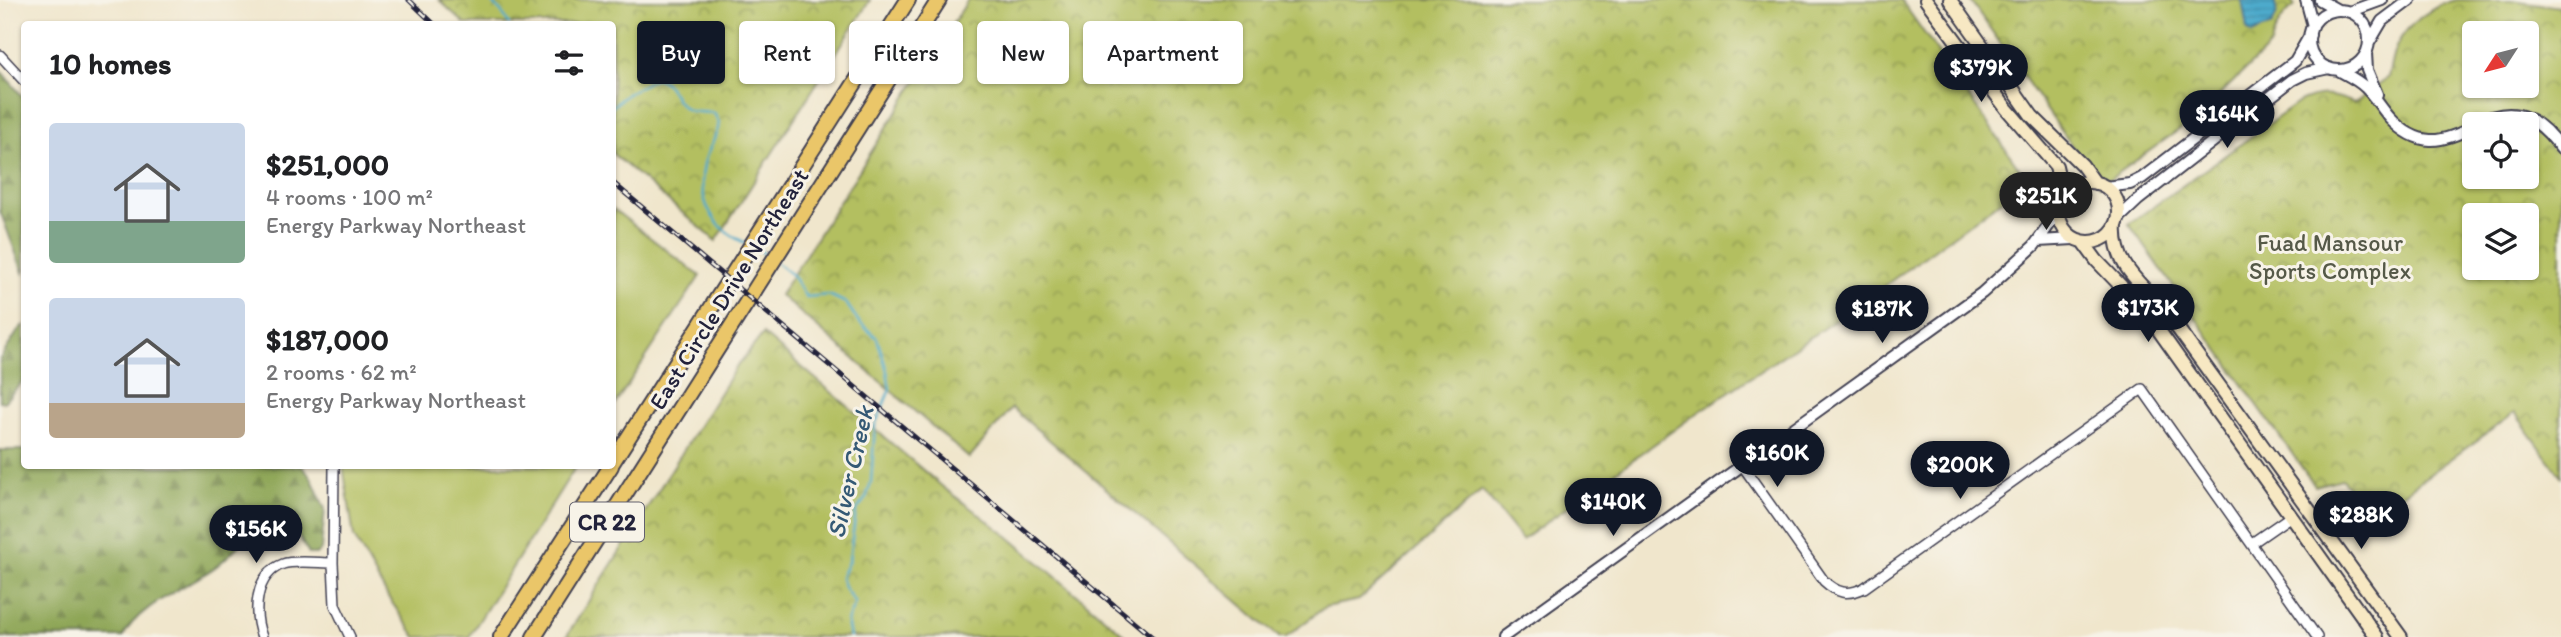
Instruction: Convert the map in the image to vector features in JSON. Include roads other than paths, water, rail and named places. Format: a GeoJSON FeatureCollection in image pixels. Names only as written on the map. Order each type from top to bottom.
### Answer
{"type":"FeatureCollection","features":[{"type":"Feature","properties":{"kind":"main road","name":"East Circle Drive Northeast"},"geometry":{"type":"LineString","coordinates":[[616,458],[908,0]]}},
{"type":"Feature","properties":{"kind":"main road","name":"East Circle Drive Northeast"},"geometry":{"type":"LineString","coordinates":[[534,637],[939,0]]}},
{"type":"Feature","properties":{"kind":"main road"},"geometry":{"type":"LineString","coordinates":[[1926,0],[2006,108],[2056,166],[2063,197],[2059,211],[2060,222],[2066,232],[2079,241],[2145,311],[2377,637]]}},
{"type":"Feature","properties":{"kind":"main road"},"geometry":{"type":"LineString","coordinates":[[1950,0],[2032,116],[2116,200],[2116,240],[2122,265],[2163,308],[2402,637]]}},
{"type":"Feature","properties":{"kind":"main road"},"geometry":{"type":"LineString","coordinates":[[2063,197],[2077,185],[2100,185]]}},
{"type":"Feature","properties":{"kind":"main road"},"geometry":{"type":"LineString","coordinates":[[2079,241],[2102,240],[2117,222]]}},
{"type":"Feature","properties":{"kind":"main road","name":"East Circle Drive Northeast"},"geometry":{"type":"LineString","coordinates":[[502,637],[609,469]]}},
{"type":"Feature","properties":{"kind":"street"},"geometry":{"type":"LineString","coordinates":[[2306,0],[2314,55],[2366,88],[2403,130],[2430,141],[2462,133]]}},
{"type":"Feature","properties":{"kind":"street"},"geometry":{"type":"LineString","coordinates":[[2320,0],[2363,22],[2368,32],[2371,83],[2390,118]]}},
{"type":"Feature","properties":{"kind":"street"},"geometry":{"type":"LineString","coordinates":[[2100,185],[2130,184],[2142,178],[2290,66],[2302,53],[2312,31],[2326,14],[2382,0]]}},
{"type":"Feature","properties":{"kind":"street"},"geometry":{"type":"LineString","coordinates":[[2117,222],[2138,200],[2292,80],[2306,73],[2354,66],[2368,48],[2382,21],[2410,0]]}},
{"type":"Feature","properties":{"kind":"street"},"geometry":{"type":"LineString","coordinates":[[0,55],[21,78]]}},
{"type":"Feature","properties":{"kind":"street"},"geometry":{"type":"LineString","coordinates":[[2539,124],[2561,149]]}},
{"type":"Feature","properties":{"kind":"street"},"geometry":{"type":"LineString","coordinates":[[1503,637],[1982,293],[2038,241],[2059,211]]}},
{"type":"Feature","properties":{"kind":"street"},"geometry":{"type":"LineString","coordinates":[[2038,241],[2079,241]]}},
{"type":"Feature","properties":{"kind":"street"},"geometry":{"type":"LineString","coordinates":[[1742,465],[1824,581],[1840,593],[1855,592],[2141,389],[2318,637]]}},
{"type":"Feature","properties":{"kind":"street"},"geometry":{"type":"LineString","coordinates":[[334,469],[335,605],[350,637]]}},
{"type":"Feature","properties":{"kind":"street"},"geometry":{"type":"LineString","coordinates":[[2252,544],[2291,516]]}},
{"type":"Feature","properties":{"kind":"street"},"geometry":{"type":"LineString","coordinates":[[262,637],[257,612],[258,591],[269,574],[284,564],[333,563]]}},
{"type":"Feature","properties":{"kind":"water"},"geometry":{"type":"Polygon","coordinates":[[[2242,0],[2274,0],[2277,13],[2272,25],[2252,34],[2247,29],[2242,0]]]}},
{"type":"Feature","properties":{"kind":"waterway","name":"Silver Creek"},"geometry":{"type":"LineString","coordinates":[[490,0],[507,21]]}},
{"type":"Feature","properties":{"kind":"waterway","name":"Silver Creek"},"geometry":{"type":"LineString","coordinates":[[616,104],[655,78],[665,83],[686,109],[714,113],[719,123],[704,164],[702,177],[705,202],[710,213],[726,231],[748,244]]}},
{"type":"Feature","properties":{"kind":"waterway","name":"Silver Creek"},"geometry":{"type":"LineString","coordinates":[[757,248],[768,257]]}},
{"type":"Feature","properties":{"kind":"waterway","name":"Silver Creek"},"geometry":{"type":"LineString","coordinates":[[777,263],[792,275],[806,297],[829,295],[846,303],[859,322],[877,338],[887,371],[890,389],[875,425],[871,482],[866,498],[856,511],[849,560],[841,577],[855,603],[847,621],[850,637]]}},
{"type":"Feature","properties":{"kind":"railway"},"geometry":{"type":"LineString","coordinates":[[409,0],[431,21]]}},
{"type":"Feature","properties":{"kind":"railway"},"geometry":{"type":"LineString","coordinates":[[616,185],[1152,637]]}},
{"type":"Feature","properties":{"kind":"park label","name":"Fuad Mansour Sports Complex"},"geometry":{"type":"Point","coordinates":[2330,257]}}]}
